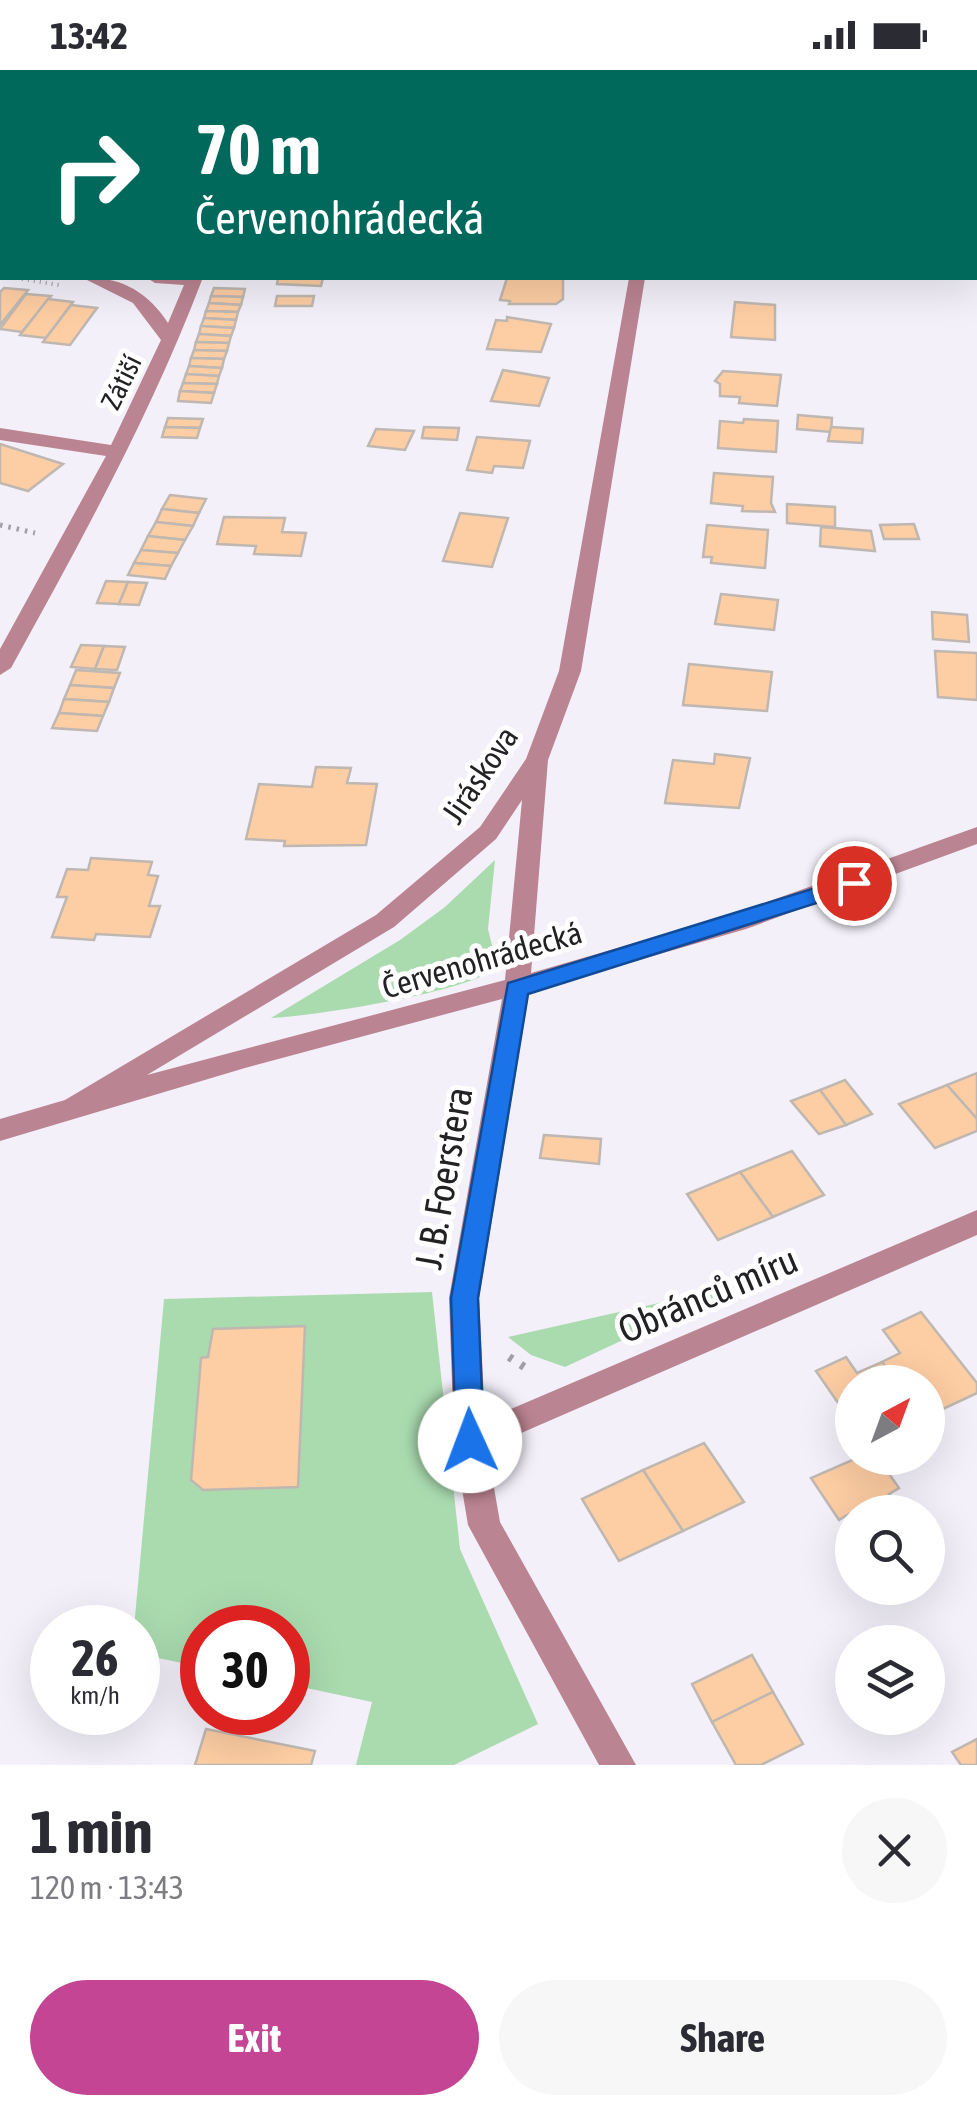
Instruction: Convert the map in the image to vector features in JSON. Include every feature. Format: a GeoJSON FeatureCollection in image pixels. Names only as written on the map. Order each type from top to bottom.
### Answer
{"type":"FeatureCollection","features":[{"type":"Feature","properties":{"kind":"street","name":"Zátiší"},"geometry":{"type":"LineString","coordinates":[[0,434],[117,452],[171,342],[194,280]]}},
{"type":"Feature","properties":{"kind":"street","name":"Jiráskova"},"geometry":{"type":"LineString","coordinates":[[76,1105],[385,921],[488,833],[537,759],[570,672],[637,280]]}},
{"type":"Feature","properties":{"kind":"street"},"geometry":{"type":"LineString","coordinates":[[117,281],[153,308],[171,342]]}},
{"type":"Feature","properties":{"kind":"street"},"geometry":{"type":"LineString","coordinates":[[0,668],[9,635],[117,452]]}},
{"type":"Feature","properties":{"kind":"street","name":"J. B. Foerstera"},"geometry":{"type":"LineString","coordinates":[[537,759],[517,989],[464,1298],[470,1441],[484,1525],[618,1765]]}},
{"type":"Feature","properties":{"kind":"street","name":"Červenohrádecká"},"geometry":{"type":"LineString","coordinates":[[0,1130],[76,1105],[517,989],[892,872],[977,836]]}},
{"type":"Feature","properties":{"kind":"street","name":"Obránců míru"},"geometry":{"type":"LineString","coordinates":[[470,1441],[977,1222]]}},
{"type":"Feature","properties":{"kind":"path"},"geometry":{"type":"LineString","coordinates":[[23,280],[67,287]]}},
{"type":"Feature","properties":{"kind":"path"},"geometry":{"type":"LineString","coordinates":[[501,1351],[537,1376]]}},
{"type":"Feature","properties":{"kind":"green space"},"geometry":{"type":"Polygon","coordinates":[[[495,860],[488,929],[497,966],[459,985],[427,993],[354,1008],[271,1018],[400,940],[445,907],[495,860]]]}},
{"type":"Feature","properties":{"kind":"green space"},"geometry":{"type":"Polygon","coordinates":[[[743,1284],[565,1367],[531,1355],[508,1337],[743,1284]]]}},
{"type":"Feature","properties":{"kind":"green space"},"geometry":{"type":"Polygon","coordinates":[[[432,1292],[460,1549],[538,1724],[454,1765],[356,1765],[372,1702],[310,1689],[310,1605],[180,1605],[180,1663],[160,1658],[160,1605],[136,1605],[164,1299],[432,1292]]]}},
{"type":"Feature","properties":{"kind":"building"},"geometry":{"type":"Polygon","coordinates":[[[278,280],[322,280],[321,286],[277,284],[278,280]]]}},
{"type":"Feature","properties":{"kind":"building"},"geometry":{"type":"Polygon","coordinates":[[[506,280],[563,280],[563,299],[556,304],[509,304],[510,301],[500,300],[506,280]]]}},
{"type":"Feature","properties":{"kind":"building"},"geometry":{"type":"Polygon","coordinates":[[[4,288],[28,290],[0,325],[0,292],[4,288]]]}},
{"type":"Feature","properties":{"kind":"building"},"geometry":{"type":"Polygon","coordinates":[[[214,288],[245,289],[243,297],[211,296],[214,288]]]}},
{"type":"Feature","properties":{"kind":"building"},"geometry":{"type":"Polygon","coordinates":[[[26,294],[51,296],[22,332],[0,329],[26,294]]]}},
{"type":"Feature","properties":{"kind":"building"},"geometry":{"type":"Polygon","coordinates":[[[211,296],[243,297],[241,305],[209,303],[211,296]]]}},
{"type":"Feature","properties":{"kind":"building"},"geometry":{"type":"Polygon","coordinates":[[[277,296],[314,296],[312,306],[275,306],[277,296]]]}},
{"type":"Feature","properties":{"kind":"building"},"geometry":{"type":"Polygon","coordinates":[[[48,299],[73,302],[46,338],[20,335],[48,299]]]}},
{"type":"Feature","properties":{"kind":"building"},"geometry":{"type":"Polygon","coordinates":[[[735,302],[775,305],[775,340],[731,337],[735,302]]]}},
{"type":"Feature","properties":{"kind":"building"},"geometry":{"type":"Polygon","coordinates":[[[209,303],[241,305],[238,312],[206,311],[209,303]]]}},
{"type":"Feature","properties":{"kind":"building"},"geometry":{"type":"Polygon","coordinates":[[[71,305],[97,308],[70,345],[43,342],[71,305]]]}},
{"type":"Feature","properties":{"kind":"building"},"geometry":{"type":"Polygon","coordinates":[[[206,311],[238,312],[236,320],[204,318],[206,311]]]}},
{"type":"Feature","properties":{"kind":"building"},"geometry":{"type":"Polygon","coordinates":[[[507,317],[551,324],[541,352],[487,349],[496,320],[507,321],[507,317]]]}},
{"type":"Feature","properties":{"kind":"building"},"geometry":{"type":"Polygon","coordinates":[[[204,318],[236,320],[234,328],[201,326],[204,318]]]}},
{"type":"Feature","properties":{"kind":"building"},"geometry":{"type":"Polygon","coordinates":[[[201,326],[234,328],[231,336],[199,334],[201,326]]]}},
{"type":"Feature","properties":{"kind":"building"},"geometry":{"type":"Polygon","coordinates":[[[199,334],[231,336],[229,343],[196,342],[199,334]]]}},
{"type":"Feature","properties":{"kind":"building"},"geometry":{"type":"Polygon","coordinates":[[[196,342],[229,343],[227,351],[194,350],[196,342]]]}},
{"type":"Feature","properties":{"kind":"building"},"geometry":{"type":"Polygon","coordinates":[[[194,350],[227,351],[224,359],[191,358],[194,350]]]}},
{"type":"Feature","properties":{"kind":"building"},"geometry":{"type":"Polygon","coordinates":[[[191,358],[224,359],[222,368],[189,366],[191,358]]]}},
{"type":"Feature","properties":{"kind":"building"},"geometry":{"type":"Polygon","coordinates":[[[189,366],[222,368],[219,376],[186,374],[189,366]]]}},
{"type":"Feature","properties":{"kind":"building"},"geometry":{"type":"Polygon","coordinates":[[[503,370],[549,378],[539,406],[491,401],[503,370]]]}},
{"type":"Feature","properties":{"kind":"building"},"geometry":{"type":"Polygon","coordinates":[[[723,371],[781,375],[777,406],[739,403],[740,397],[720,396],[720,384],[715,381],[723,371]]]}},
{"type":"Feature","properties":{"kind":"building"},"geometry":{"type":"Polygon","coordinates":[[[186,374],[219,376],[217,384],[183,383],[186,374]]]}},
{"type":"Feature","properties":{"kind":"building"},"geometry":{"type":"Polygon","coordinates":[[[183,383],[217,384],[214,393],[180,391],[183,383]]]}},
{"type":"Feature","properties":{"kind":"building"},"geometry":{"type":"Polygon","coordinates":[[[180,391],[214,393],[211,403],[178,401],[180,391]]]}},
{"type":"Feature","properties":{"kind":"building"},"geometry":{"type":"Polygon","coordinates":[[[798,415],[832,418],[831,432],[797,429],[798,415]]]}},
{"type":"Feature","properties":{"kind":"building"},"geometry":{"type":"Polygon","coordinates":[[[168,418],[203,419],[200,428],[165,427],[168,418]]]}},
{"type":"Feature","properties":{"kind":"building"},"geometry":{"type":"Polygon","coordinates":[[[744,419],[778,421],[776,452],[718,448],[720,421],[743,423],[744,419]]]}},
{"type":"Feature","properties":{"kind":"building"},"geometry":{"type":"Polygon","coordinates":[[[165,427],[200,428],[197,438],[162,437],[165,427]]]}},
{"type":"Feature","properties":{"kind":"building"},"geometry":{"type":"Polygon","coordinates":[[[424,427],[459,428],[457,440],[422,438],[424,427]]]}},
{"type":"Feature","properties":{"kind":"building"},"geometry":{"type":"Polygon","coordinates":[[[831,427],[863,429],[862,443],[828,441],[831,427]]]}},
{"type":"Feature","properties":{"kind":"building"},"geometry":{"type":"Polygon","coordinates":[[[376,429],[414,431],[405,450],[368,446],[376,429]]]}},
{"type":"Feature","properties":{"kind":"building"},"geometry":{"type":"Polygon","coordinates":[[[477,437],[530,441],[523,468],[494,466],[492,473],[467,470],[477,437]]]}},
{"type":"Feature","properties":{"kind":"building"},"geometry":{"type":"Polygon","coordinates":[[[0,444],[63,464],[28,491],[0,483],[0,444]]]}},
{"type":"Feature","properties":{"kind":"building"},"geometry":{"type":"Polygon","coordinates":[[[714,473],[773,477],[771,503],[775,512],[742,511],[743,506],[711,503],[714,473]]]}},
{"type":"Feature","properties":{"kind":"building"},"geometry":{"type":"Polygon","coordinates":[[[170,495],[206,499],[199,513],[162,509],[170,495]]]}},
{"type":"Feature","properties":{"kind":"building"},"geometry":{"type":"Polygon","coordinates":[[[787,504],[835,507],[835,527],[787,523],[787,504]]]}},
{"type":"Feature","properties":{"kind":"building"},"geometry":{"type":"Polygon","coordinates":[[[162,509],[199,513],[193,526],[156,522],[162,509]]]}},
{"type":"Feature","properties":{"kind":"building"},"geometry":{"type":"Polygon","coordinates":[[[460,513],[508,518],[492,567],[443,561],[460,513]]]}},
{"type":"Feature","properties":{"kind":"building"},"geometry":{"type":"Polygon","coordinates":[[[224,517],[285,518],[282,532],[306,533],[301,556],[254,554],[256,546],[217,544],[224,517]]]}},
{"type":"Feature","properties":{"kind":"building"},"geometry":{"type":"Polygon","coordinates":[[[156,522],[193,526],[185,540],[148,536],[156,522]]]}},
{"type":"Feature","properties":{"kind":"building"},"geometry":{"type":"Polygon","coordinates":[[[914,524],[919,539],[884,539],[880,525],[914,524]]]}},
{"type":"Feature","properties":{"kind":"building"},"geometry":{"type":"Polygon","coordinates":[[[707,525],[768,530],[765,568],[711,563],[712,557],[703,557],[707,525]]]}},
{"type":"Feature","properties":{"kind":"building"},"geometry":{"type":"Polygon","coordinates":[[[821,527],[871,531],[875,551],[820,546],[821,527]]]}},
{"type":"Feature","properties":{"kind":"building"},"geometry":{"type":"Polygon","coordinates":[[[148,536],[185,540],[178,553],[141,550],[148,536]]]}},
{"type":"Feature","properties":{"kind":"building"},"geometry":{"type":"Polygon","coordinates":[[[141,550],[178,553],[171,566],[134,563],[141,550]]]}},
{"type":"Feature","properties":{"kind":"building"},"geometry":{"type":"Polygon","coordinates":[[[134,563],[171,566],[165,579],[128,575],[134,563]]]}},
{"type":"Feature","properties":{"kind":"building"},"geometry":{"type":"Polygon","coordinates":[[[106,581],[128,582],[119,604],[97,603],[106,581]]]}},
{"type":"Feature","properties":{"kind":"building"},"geometry":{"type":"Polygon","coordinates":[[[128,582],[147,583],[139,605],[119,604],[128,582]]]}},
{"type":"Feature","properties":{"kind":"building"},"geometry":{"type":"Polygon","coordinates":[[[721,594],[778,600],[774,630],[715,624],[721,594]]]}},
{"type":"Feature","properties":{"kind":"building"},"geometry":{"type":"Polygon","coordinates":[[[932,612],[967,615],[969,642],[933,639],[932,612]]]}},
{"type":"Feature","properties":{"kind":"building"},"geometry":{"type":"Polygon","coordinates":[[[81,645],[104,646],[95,669],[71,667],[81,645]]]}},
{"type":"Feature","properties":{"kind":"building"},"geometry":{"type":"Polygon","coordinates":[[[104,646],[125,647],[117,670],[95,669],[104,646]]]}},
{"type":"Feature","properties":{"kind":"building"},"geometry":{"type":"Polygon","coordinates":[[[935,651],[977,653],[977,700],[938,697],[935,651]]]}},
{"type":"Feature","properties":{"kind":"building"},"geometry":{"type":"Polygon","coordinates":[[[689,664],[772,672],[767,711],[683,705],[689,664]]]}},
{"type":"Feature","properties":{"kind":"building"},"geometry":{"type":"Polygon","coordinates":[[[76,670],[120,673],[114,688],[70,685],[76,670]]]}},
{"type":"Feature","properties":{"kind":"building"},"geometry":{"type":"Polygon","coordinates":[[[70,685],[114,688],[109,702],[64,699],[70,685]]]}},
{"type":"Feature","properties":{"kind":"building"},"geometry":{"type":"Polygon","coordinates":[[[64,699],[109,702],[103,716],[59,713],[64,699]]]}},
{"type":"Feature","properties":{"kind":"building"},"geometry":{"type":"Polygon","coordinates":[[[59,713],[103,716],[97,731],[52,728],[59,713]]]}},
{"type":"Feature","properties":{"kind":"building"},"geometry":{"type":"Polygon","coordinates":[[[715,754],[750,758],[739,808],[665,803],[673,760],[714,764],[715,754]]]}},
{"type":"Feature","properties":{"kind":"building"},"geometry":{"type":"Polygon","coordinates":[[[316,767],[351,768],[347,783],[377,784],[366,845],[284,846],[285,841],[246,839],[259,784],[312,787],[316,767]]]}},
{"type":"Feature","properties":{"kind":"building"},"geometry":{"type":"Polygon","coordinates":[[[91,858],[152,862],[148,875],[158,876],[149,906],[160,906],[150,937],[52,937],[67,897],[57,897],[67,869],[88,870],[91,858]]]}},
{"type":"Feature","properties":{"kind":"building"},"geometry":{"type":"Polygon","coordinates":[[[977,1073],[977,1119],[947,1085],[977,1073]]]}},
{"type":"Feature","properties":{"kind":"building"},"geometry":{"type":"Polygon","coordinates":[[[845,1080],[872,1114],[846,1125],[820,1090],[845,1080]]]}},
{"type":"Feature","properties":{"kind":"building"},"geometry":{"type":"Polygon","coordinates":[[[947,1085],[977,1119],[977,1131],[935,1148],[899,1104],[947,1085]]]}},
{"type":"Feature","properties":{"kind":"building"},"geometry":{"type":"Polygon","coordinates":[[[820,1090],[846,1125],[819,1134],[791,1101],[820,1090]]]}},
{"type":"Feature","properties":{"kind":"building"},"geometry":{"type":"Polygon","coordinates":[[[544,1135],[601,1139],[599,1164],[540,1158],[544,1135]]]}},
{"type":"Feature","properties":{"kind":"building"},"geometry":{"type":"Polygon","coordinates":[[[792,1151],[824,1195],[773,1217],[740,1172],[792,1151]]]}},
{"type":"Feature","properties":{"kind":"building"},"geometry":{"type":"Polygon","coordinates":[[[740,1172],[773,1217],[718,1240],[687,1194],[740,1172]]]}},
{"type":"Feature","properties":{"kind":"building"},"geometry":{"type":"Polygon","coordinates":[[[921,1312],[977,1383],[977,1393],[945,1408],[945,1365],[884,1365],[882,1362],[900,1353],[883,1330],[921,1312]]]}},
{"type":"Feature","properties":{"kind":"building"},"geometry":{"type":"Polygon","coordinates":[[[305,1326],[298,1487],[203,1490],[191,1480],[201,1358],[208,1357],[213,1329],[305,1326]]]}},
{"type":"Feature","properties":{"kind":"building"},"geometry":{"type":"Polygon","coordinates":[[[846,1357],[852,1365],[835,1365],[835,1398],[816,1371],[846,1357]]]}},
{"type":"Feature","properties":{"kind":"building"},"geometry":{"type":"Polygon","coordinates":[[[704,1443],[744,1502],[683,1531],[643,1470],[704,1443]]]}},
{"type":"Feature","properties":{"kind":"building"},"geometry":{"type":"Polygon","coordinates":[[[835,1468],[835,1475],[890,1475],[899,1488],[890,1495],[835,1495],[835,1514],[811,1478],[835,1468]]]}},
{"type":"Feature","properties":{"kind":"building"},"geometry":{"type":"Polygon","coordinates":[[[643,1470],[683,1531],[619,1561],[582,1499],[643,1470]]]}},
{"type":"Feature","properties":{"kind":"building"},"geometry":{"type":"Polygon","coordinates":[[[752,1655],[773,1692],[712,1722],[692,1684],[752,1655]]]}},
{"type":"Feature","properties":{"kind":"building"},"geometry":{"type":"Polygon","coordinates":[[[773,1692],[803,1744],[761,1765],[736,1765],[712,1722],[773,1692]]]}},
{"type":"Feature","properties":{"kind":"building"},"geometry":{"type":"Polygon","coordinates":[[[204,1735],[236,1735],[315,1751],[311,1765],[195,1765],[204,1735]]]}},
{"type":"Feature","properties":{"kind":"building"},"geometry":{"type":"Polygon","coordinates":[[[977,1739],[977,1765],[961,1765],[952,1752],[977,1739]]]}},
{"type":"Feature","properties":{"kind":"route"},"geometry":{"type":"LineString","coordinates":[[470,1441],[464,1298],[517,989],[854,883]]}}]}
